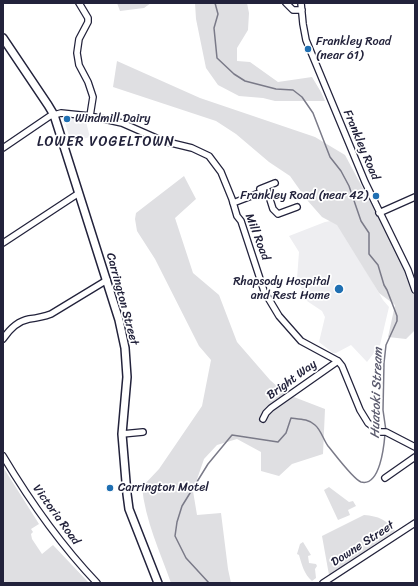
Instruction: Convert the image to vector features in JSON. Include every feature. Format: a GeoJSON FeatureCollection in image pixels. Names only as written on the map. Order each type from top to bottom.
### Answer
{"type":"FeatureCollection","features":[{"type":"Feature","properties":{"kind":"main road","name":"Carrington Street"},"geometry":{"type":"LineString","coordinates":[[3,38],[54,115],[119,320],[126,355],[127,391],[122,434],[127,494],[130,509],[158,583]]}},
{"type":"Feature","properties":{"kind":"street"},"geometry":{"type":"LineString","coordinates":[[79,3],[88,18],[86,26],[79,39],[77,53],[79,65],[88,82],[93,97],[90,116]]}},
{"type":"Feature","properties":{"kind":"street"},"geometry":{"type":"LineString","coordinates":[[286,3],[293,10],[302,10]]}},
{"type":"Feature","properties":{"kind":"street","name":"Frankley Road"},"geometry":{"type":"LineString","coordinates":[[301,3],[306,40],[365,182],[408,270],[415,290]]}},
{"type":"Feature","properties":{"kind":"street","name":"Mill Road"},"geometry":{"type":"LineString","coordinates":[[54,115],[64,113],[90,116],[122,123],[163,140],[203,153],[214,162],[221,172],[236,216],[241,221],[264,292],[275,311],[301,341],[338,361]]}},
{"type":"Feature","properties":{"kind":"street"},"geometry":{"type":"LineString","coordinates":[[3,148],[54,115]]}},
{"type":"Feature","properties":{"kind":"street"},"geometry":{"type":"LineString","coordinates":[[232,201],[275,183]]}},
{"type":"Feature","properties":{"kind":"street"},"geometry":{"type":"LineString","coordinates":[[232,201],[267,190],[274,209],[278,214],[298,207]]}},
{"type":"Feature","properties":{"kind":"street"},"geometry":{"type":"LineString","coordinates":[[3,243],[79,193]]}},
{"type":"Feature","properties":{"kind":"street"},"geometry":{"type":"LineString","coordinates":[[379,213],[415,197]]}},
{"type":"Feature","properties":{"kind":"street"},"geometry":{"type":"LineString","coordinates":[[3,339],[13,327],[21,322],[51,314],[107,280]]}},
{"type":"Feature","properties":{"kind":"street"},"geometry":{"type":"LineString","coordinates":[[338,361],[342,366],[364,417],[380,432],[386,432],[415,447]]}},
{"type":"Feature","properties":{"kind":"street","name":"Bright Way"},"geometry":{"type":"LineString","coordinates":[[263,420],[266,413],[271,408],[338,361]]}},
{"type":"Feature","properties":{"kind":"street"},"geometry":{"type":"LineString","coordinates":[[122,434],[143,432]]}},
{"type":"Feature","properties":{"kind":"street","name":"Victoria Road"},"geometry":{"type":"LineString","coordinates":[[3,456],[34,506],[53,532],[97,583]]}},
{"type":"Feature","properties":{"kind":"street"},"geometry":{"type":"LineString","coordinates":[[385,478],[415,457]]}},
{"type":"Feature","properties":{"kind":"street","name":"Downe Street"},"geometry":{"type":"LineString","coordinates":[[323,583],[415,523]]}},
{"type":"Feature","properties":{"kind":"shaded area"},"geometry":{"type":"Polygon","coordinates":[[[117,3],[151,3],[144,8],[120,11],[117,3]]]}},
{"type":"Feature","properties":{"kind":"shaded area"},"geometry":{"type":"Polygon","coordinates":[[[195,3],[247,3],[249,13],[248,30],[237,48],[237,61],[250,62],[278,82],[312,77],[325,101],[275,101],[263,98],[239,96],[218,85],[206,68],[196,19],[195,3]]]}},
{"type":"Feature","properties":{"kind":"shaded area"},"geometry":{"type":"Polygon","coordinates":[[[117,61],[200,98],[315,137],[345,155],[413,282],[415,298],[415,330],[406,339],[388,337],[395,305],[379,293],[337,225],[322,217],[307,200],[290,176],[269,162],[236,134],[216,121],[113,87],[117,61]]]}},
{"type":"Feature","properties":{"kind":"shaded area"},"geometry":{"type":"Polygon","coordinates":[[[65,115],[85,118],[90,137],[71,142],[63,117],[65,115]]]}},
{"type":"Feature","properties":{"kind":"shaded area"},"geometry":{"type":"Polygon","coordinates":[[[184,176],[196,199],[175,218],[193,273],[219,295],[237,342],[270,380],[286,394],[325,409],[323,454],[292,464],[279,476],[261,471],[261,452],[237,439],[217,445],[204,459],[193,491],[197,515],[221,513],[231,583],[171,583],[146,512],[142,487],[159,469],[202,406],[211,360],[199,346],[155,259],[137,231],[135,219],[136,213],[184,176]]]}},
{"type":"Feature","properties":{"kind":"shaded area","name":"Rhapsody Hospital and Rest Home"},"geometry":{"type":"Polygon","coordinates":[[[336,220],[383,300],[389,307],[380,345],[367,362],[351,345],[336,353],[333,353],[319,342],[325,317],[322,311],[307,301],[297,279],[299,252],[289,236],[325,222],[336,220]]]}},
{"type":"Feature","properties":{"kind":"shaded area"},"geometry":{"type":"Polygon","coordinates":[[[3,467],[39,524],[31,529],[33,532],[31,534],[32,539],[42,554],[53,545],[89,583],[3,583],[3,467]]]}},
{"type":"Feature","properties":{"kind":"shaded area"},"geometry":{"type":"Polygon","coordinates":[[[329,487],[349,502],[353,501],[356,506],[348,510],[350,515],[338,520],[324,490],[329,487]]]}},
{"type":"Feature","properties":{"kind":"shaded area"},"geometry":{"type":"Polygon","coordinates":[[[364,515],[382,519],[395,531],[329,575],[322,536],[364,515]]]}},
{"type":"Feature","properties":{"kind":"shaded area"},"geometry":{"type":"Polygon","coordinates":[[[303,542],[311,555],[308,556],[309,563],[316,564],[317,566],[315,569],[316,578],[312,581],[305,572],[299,555],[297,554],[300,544],[303,542]]]}},
{"type":"Feature","properties":{"kind":"waterway","name":"Huatoki Stream"},"geometry":{"type":"LineString","coordinates":[[215,3],[218,14],[214,28],[217,58],[234,74],[245,81],[276,89],[293,90],[302,97],[313,113],[330,157],[341,171],[349,186],[361,221],[369,233],[369,254],[378,265],[384,285],[397,316],[397,321],[386,345],[384,363],[383,410],[386,431]]}},
{"type":"Feature","properties":{"kind":"waterway","name":"Huatoki Stream"},"geometry":{"type":"LineString","coordinates":[[209,583],[186,558],[175,536],[177,522],[182,506],[208,464],[232,435],[278,442],[286,433],[291,418],[307,420],[317,427],[328,446],[349,471],[361,482],[367,482],[373,478],[377,472],[384,447],[385,434]]}},
{"type":"Feature","properties":{"kind":"place","name":"Frankley Road (near 61)"},"geometry":{"type":"Point","coordinates":[308,49]}},
{"type":"Feature","properties":{"kind":"place","name":"Windmill Dairy"},"geometry":{"type":"Point","coordinates":[67,119]}},
{"type":"Feature","properties":{"kind":"place","name":"Frankley Road (near 42)"},"geometry":{"type":"Point","coordinates":[376,196]}},
{"type":"Feature","properties":{"kind":"place","name":"Rhapsody Hospital and Rest Home"},"geometry":{"type":"Point","coordinates":[339,289]}},
{"type":"Feature","properties":{"kind":"place","name":"Carrington Motel"},"geometry":{"type":"Point","coordinates":[110,488]}},
{"type":"Feature","properties":{"kind":"district","name":"LOWER VOGELTOWN"},"geometry":{"type":"Point","coordinates":[106,142]}}]}
